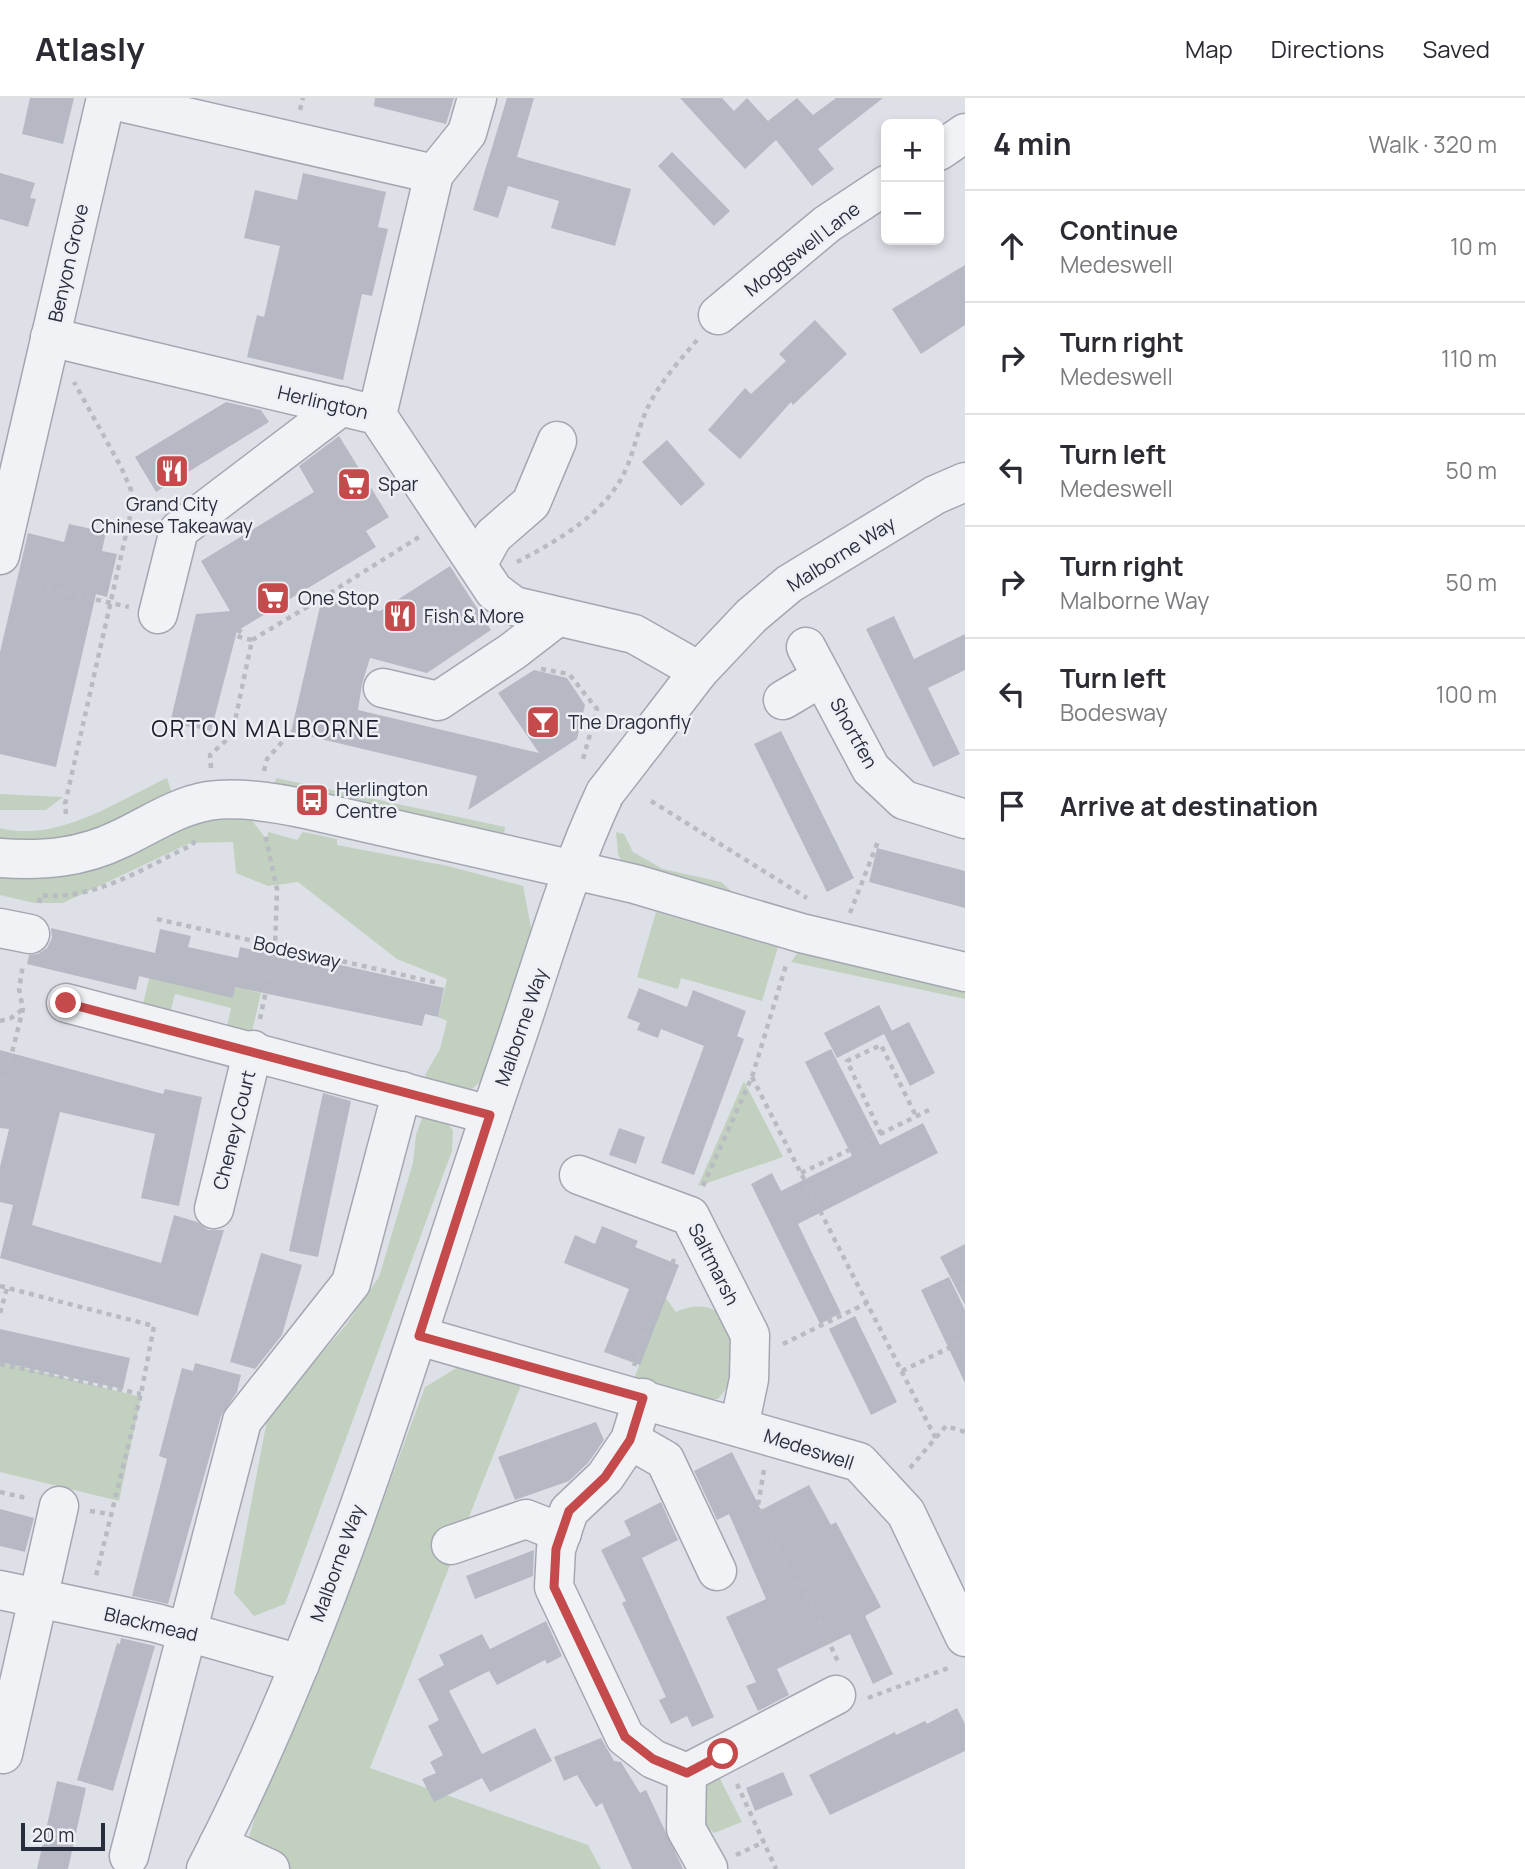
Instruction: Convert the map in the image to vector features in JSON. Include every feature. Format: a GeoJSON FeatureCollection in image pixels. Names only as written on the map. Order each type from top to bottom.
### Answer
{"type":"FeatureCollection","features":[{"type":"Feature","properties":{"kind":"street"},"geometry":{"type":"LineString","coordinates":[[158,614],[179,530],[360,410],[434,174],[467,133],[477,98]]}},
{"type":"Feature","properties":{"kind":"street"},"geometry":{"type":"LineString","coordinates":[[113,100],[219,135],[434,174]]}},
{"type":"Feature","properties":{"kind":"street","name":"Benyon Grove"},"geometry":{"type":"LineString","coordinates":[[6,567],[15,425],[51,337],[113,100]]}},
{"type":"Feature","properties":{"kind":"street"},"geometry":{"type":"LineString","coordinates":[[944,148],[965,134]]}},
{"type":"Feature","properties":{"kind":"street","name":"Moggswell Lane"},"geometry":{"type":"LineString","coordinates":[[718,315],[827,224],[881,188]]}},
{"type":"Feature","properties":{"kind":"street","name":"Herlington"},"geometry":{"type":"LineString","coordinates":[[51,337],[360,410],[446,519],[494,591],[514,606],[634,634],[699,671]]}},
{"type":"Feature","properties":{"kind":"street"},"geometry":{"type":"LineString","coordinates":[[481,571],[494,536],[531,503],[557,442]]}},
{"type":"Feature","properties":{"kind":"street","name":"Malborne Way"},"geometry":{"type":"LineString","coordinates":[[212,1857],[300,1664],[419,1336],[490,1115],[574,870],[605,793],[699,671],[751,616],[789,584],[935,495],[965,482]]}},
{"type":"Feature","properties":{"kind":"street"},"geometry":{"type":"LineString","coordinates":[[383,688],[438,701],[513,651],[557,617]]}},
{"type":"Feature","properties":{"kind":"street","name":"Shortfen"},"geometry":{"type":"LineString","coordinates":[[783,700],[814,662],[871,769],[904,800],[965,819]]}},
{"type":"Feature","properties":{"kind":"street"},"geometry":{"type":"LineString","coordinates":[[0,858],[58,860],[118,840],[169,813],[210,800],[258,802],[310,810],[635,884],[801,933],[965,972]]}},
{"type":"Feature","properties":{"kind":"street"},"geometry":{"type":"LineString","coordinates":[[66,1003],[253,1050],[490,1115]]}},
{"type":"Feature","properties":{"kind":"street","name":"Cheney Court"},"geometry":{"type":"LineString","coordinates":[[214,1209],[253,1050]]}},
{"type":"Feature","properties":{"kind":"street"},"geometry":{"type":"LineString","coordinates":[[129,1856],[242,1421],[351,1283],[402,1091]]}},
{"type":"Feature","properties":{"kind":"street","name":"Saltmarsh"},"geometry":{"type":"LineString","coordinates":[[579,1175],[690,1216],[750,1335],[749,1380],[756,1432]]}},
{"type":"Feature","properties":{"kind":"street","name":"Medeswell"},"geometry":{"type":"LineString","coordinates":[[419,1336],[637,1384],[756,1432],[859,1462],[906,1513],[960,1636]]}},
{"type":"Feature","properties":{"kind":"street"},"geometry":{"type":"LineString","coordinates":[[637,1384],[630,1440],[605,1477],[569,1511],[556,1549],[554,1587],[625,1737],[653,1759],[687,1773]]}},
{"type":"Feature","properties":{"kind":"street"},"geometry":{"type":"LineString","coordinates":[[630,1440],[665,1460],[717,1571]]}},
{"type":"Feature","properties":{"kind":"street"},"geometry":{"type":"LineString","coordinates":[[3,1754],[59,1506]]}},
{"type":"Feature","properties":{"kind":"street"},"geometry":{"type":"LineString","coordinates":[[451,1545],[526,1519],[562,1533]]}},
{"type":"Feature","properties":{"kind":"street","name":"Blackmead"},"geometry":{"type":"LineString","coordinates":[[0,1590],[189,1631],[300,1664]]}},
{"type":"Feature","properties":{"kind":"street"},"geometry":{"type":"LineString","coordinates":[[687,1773],[836,1695]]}},
{"type":"Feature","properties":{"kind":"street"},"geometry":{"type":"LineString","coordinates":[[687,1773],[685,1829],[708,1868]]}},
{"type":"Feature","properties":{"kind":"street"},"geometry":{"type":"LineString","coordinates":[[212,1857],[270,1869]]}},
{"type":"Feature","properties":{"kind":"path"},"geometry":{"type":"LineString","coordinates":[[481,571],[549,545],[599,506],[623,473],[649,405],[676,365],[718,315]]}},
{"type":"Feature","properties":{"kind":"path"},"geometry":{"type":"LineString","coordinates":[[66,814],[65,804],[131,512],[131,489],[70,375]]}},
{"type":"Feature","properties":{"kind":"path"},"geometry":{"type":"LineString","coordinates":[[330,593],[446,519]]}},
{"type":"Feature","properties":{"kind":"path"},"geometry":{"type":"LineString","coordinates":[[6,567],[110,602],[158,614]]}},
{"type":"Feature","properties":{"kind":"path"},"geometry":{"type":"LineString","coordinates":[[241,629],[236,636],[252,640],[312,604]]}},
{"type":"Feature","properties":{"kind":"path"},"geometry":{"type":"LineString","coordinates":[[0,1100],[23,1009],[15,931],[41,895],[64,897],[102,888],[192,845],[208,821],[211,755],[232,735],[252,640]]}},
{"type":"Feature","properties":{"kind":"path"},"geometry":{"type":"LineString","coordinates":[[513,651],[523,665],[569,674],[597,709],[583,759]]}},
{"type":"Feature","properties":{"kind":"path"},"geometry":{"type":"LineString","coordinates":[[267,759],[291,732]]}},
{"type":"Feature","properties":{"kind":"path"},"geometry":{"type":"LineString","coordinates":[[650,801],[819,905]]}},
{"type":"Feature","properties":{"kind":"path"},"geometry":{"type":"LineString","coordinates":[[253,1050],[275,948],[277,888],[258,802]]}},
{"type":"Feature","properties":{"kind":"path"},"geometry":{"type":"LineString","coordinates":[[850,914],[879,839]]}},
{"type":"Feature","properties":{"kind":"path","name":"Bodesway"},"geometry":{"type":"LineString","coordinates":[[157,919],[438,983]]}},
{"type":"Feature","properties":{"kind":"path"},"geometry":{"type":"LineString","coordinates":[[637,1384],[690,1216],[752,1077],[788,959]]}},
{"type":"Feature","properties":{"kind":"path"},"geometry":{"type":"LineString","coordinates":[[0,1021],[11,1018],[23,1009]]}},
{"type":"Feature","properties":{"kind":"path"},"geometry":{"type":"LineString","coordinates":[[881,1134],[847,1061],[881,1045],[916,1116]]}},
{"type":"Feature","properties":{"kind":"path"},"geometry":{"type":"LineString","coordinates":[[752,1077],[936,1439]]}},
{"type":"Feature","properties":{"kind":"path"},"geometry":{"type":"LineString","coordinates":[[862,1143],[929,1110]]}},
{"type":"Feature","properties":{"kind":"path"},"geometry":{"type":"LineString","coordinates":[[801,1173],[849,1150]]}},
{"type":"Feature","properties":{"kind":"path"},"geometry":{"type":"LineString","coordinates":[[965,1285],[962,1286],[965,1292]]}},
{"type":"Feature","properties":{"kind":"path"},"geometry":{"type":"LineString","coordinates":[[0,1286],[154,1326],[141,1394],[109,1514],[89,1610]]}},
{"type":"Feature","properties":{"kind":"path"},"geometry":{"type":"LineString","coordinates":[[0,1313],[7,1288]]}},
{"type":"Feature","properties":{"kind":"path"},"geometry":{"type":"LineString","coordinates":[[749,1360],[867,1303]]}},
{"type":"Feature","properties":{"kind":"path"},"geometry":{"type":"LineString","coordinates":[[902,1371],[963,1341]]}},
{"type":"Feature","properties":{"kind":"path"},"geometry":{"type":"LineString","coordinates":[[0,1364],[141,1394]]}},
{"type":"Feature","properties":{"kind":"path"},"geometry":{"type":"LineString","coordinates":[[888,1492],[946,1426],[965,1432]]}},
{"type":"Feature","properties":{"kind":"path"},"geometry":{"type":"LineString","coordinates":[[756,1432],[758,1505],[792,1582],[802,1583],[846,1680],[836,1695],[841,1708],[960,1636]]}},
{"type":"Feature","properties":{"kind":"path"},"geometry":{"type":"LineString","coordinates":[[723,1754],[776,1869]]}},
{"type":"Feature","properties":{"kind":"green space"},"geometry":{"type":"Polygon","coordinates":[[[167,778],[172,794],[66,846],[0,844],[0,828],[44,830],[65,825],[107,808],[167,778]]]}},
{"type":"Feature","properties":{"kind":"green space"},"geometry":{"type":"Polygon","coordinates":[[[276,778],[505,827],[503,841],[273,792],[276,778]]]}},
{"type":"Feature","properties":{"kind":"green space"},"geometry":{"type":"Polygon","coordinates":[[[0,794],[63,797],[46,810],[0,810],[0,794]]]}},
{"type":"Feature","properties":{"kind":"green space"},"geometry":{"type":"Polygon","coordinates":[[[251,819],[267,840],[268,832],[297,840],[303,832],[337,839],[337,845],[448,866],[523,886],[534,943],[494,1070],[464,1096],[431,1089],[425,1075],[440,1049],[447,1021],[438,1017],[447,979],[397,959],[298,882],[268,886],[236,873],[233,842],[190,843],[63,903],[34,903],[0,895],[0,869],[107,861],[204,820],[251,819]]]}},
{"type":"Feature","properties":{"kind":"green space"},"geometry":{"type":"Polygon","coordinates":[[[616,832],[624,834],[633,852],[663,869],[721,882],[738,897],[627,872],[618,854],[616,832]]]}},
{"type":"Feature","properties":{"kind":"green space"},"geometry":{"type":"Polygon","coordinates":[[[656,912],[778,947],[762,1001],[681,978],[678,989],[637,977],[656,912]]]}},
{"type":"Feature","properties":{"kind":"green space"},"geometry":{"type":"Polygon","coordinates":[[[800,949],[965,986],[965,999],[791,962],[800,949]]]}},
{"type":"Feature","properties":{"kind":"green space"},"geometry":{"type":"Polygon","coordinates":[[[152,967],[233,997],[235,987],[261,993],[251,1036],[226,1031],[231,1008],[175,994],[169,1018],[141,1012],[152,967]]]}},
{"type":"Feature","properties":{"kind":"green space"},"geometry":{"type":"Polygon","coordinates":[[[744,1081],[783,1157],[698,1186],[744,1081]]]}},
{"type":"Feature","properties":{"kind":"green space"},"geometry":{"type":"Polygon","coordinates":[[[438,1113],[453,1130],[452,1151],[285,1604],[254,1616],[234,1593],[268,1415],[346,1325],[379,1277],[413,1163],[416,1135],[423,1115],[438,1113]]]}},
{"type":"Feature","properties":{"kind":"green space"},"geometry":{"type":"Polygon","coordinates":[[[665,1297],[676,1312],[694,1307],[708,1308],[719,1313],[727,1323],[733,1335],[734,1365],[729,1383],[718,1399],[696,1399],[634,1379],[665,1297]]]}},
{"type":"Feature","properties":{"kind":"green space"},"geometry":{"type":"Polygon","coordinates":[[[468,1361],[521,1385],[370,1768],[588,1845],[601,1869],[231,1869],[242,1860],[270,1767],[378,1514],[425,1387],[468,1361]]]}},
{"type":"Feature","properties":{"kind":"green space"},"geometry":{"type":"Polygon","coordinates":[[[0,1362],[141,1397],[119,1501],[0,1472],[0,1362]]]}},
{"type":"Feature","properties":{"kind":"green space"},"geometry":{"type":"Polygon","coordinates":[[[717,1773],[742,1822],[714,1833],[703,1824],[698,1781],[717,1773]]]}},
{"type":"Feature","properties":{"kind":"building"},"geometry":{"type":"Polygon","coordinates":[[[30,98],[74,98],[63,144],[22,134],[30,98]]]}},
{"type":"Feature","properties":{"kind":"building"},"geometry":{"type":"Polygon","coordinates":[[[375,98],[454,98],[446,124],[374,106],[375,98]]]}},
{"type":"Feature","properties":{"kind":"building"},"geometry":{"type":"Polygon","coordinates":[[[507,98],[534,98],[517,157],[631,189],[615,246],[551,228],[559,201],[508,186],[498,218],[473,210],[507,98]]]}},
{"type":"Feature","properties":{"kind":"building"},"geometry":{"type":"Polygon","coordinates":[[[680,98],[722,98],[734,111],[747,98],[768,121],[797,98],[813,115],[836,98],[883,98],[818,149],[834,169],[812,186],[776,140],[745,169],[680,98]]]}},
{"type":"Feature","properties":{"kind":"building"},"geometry":{"type":"Polygon","coordinates":[[[672,152],[730,211],[714,226],[658,166],[672,152]]]}},
{"type":"Feature","properties":{"kind":"building"},"geometry":{"type":"Polygon","coordinates":[[[0,173],[35,183],[30,198],[36,199],[28,227],[0,219],[0,173]]]}},
{"type":"Feature","properties":{"kind":"building"},"geometry":{"type":"Polygon","coordinates":[[[303,173],[386,192],[378,227],[388,229],[372,296],[362,294],[343,380],[247,357],[257,315],[264,317],[280,246],[244,238],[255,190],[297,200],[303,173]]]}},
{"type":"Feature","properties":{"kind":"building"},"geometry":{"type":"Polygon","coordinates":[[[965,265],[965,325],[921,354],[892,309],[965,265]]]}},
{"type":"Feature","properties":{"kind":"building"},"geometry":{"type":"Polygon","coordinates":[[[815,320],[847,354],[793,405],[791,402],[740,459],[708,430],[745,388],[751,394],[786,361],[779,354],[815,320]]]}},
{"type":"Feature","properties":{"kind":"building"},"geometry":{"type":"Polygon","coordinates":[[[226,402],[261,410],[269,422],[156,492],[135,457],[226,402]]]}},
{"type":"Feature","properties":{"kind":"building"},"geometry":{"type":"Polygon","coordinates":[[[339,436],[389,517],[366,531],[376,547],[237,631],[211,731],[170,723],[196,614],[230,611],[201,561],[314,492],[299,466],[339,436]]]}},
{"type":"Feature","properties":{"kind":"building"},"geometry":{"type":"Polygon","coordinates":[[[667,440],[705,484],[681,506],[642,462],[667,440]]]}},
{"type":"Feature","properties":{"kind":"building"},"geometry":{"type":"Polygon","coordinates":[[[69,524],[106,532],[102,551],[117,554],[107,597],[96,594],[56,767],[0,754],[0,652],[28,533],[64,542],[69,524]]]}},
{"type":"Feature","properties":{"kind":"building"},"geometry":{"type":"Polygon","coordinates":[[[450,566],[491,630],[427,673],[370,658],[358,710],[539,753],[498,693],[534,670],[567,678],[585,705],[577,739],[468,810],[477,776],[291,732],[322,598],[380,611],[450,566]]]}},
{"type":"Feature","properties":{"kind":"building"},"geometry":{"type":"Polygon","coordinates":[[[894,616],[914,659],[965,634],[965,670],[928,688],[960,754],[933,767],[866,629],[894,616]]]}},
{"type":"Feature","properties":{"kind":"building"},"geometry":{"type":"Polygon","coordinates":[[[781,731],[854,878],[827,892],[754,744],[781,731]]]}},
{"type":"Feature","properties":{"kind":"building"},"geometry":{"type":"Polygon","coordinates":[[[877,848],[965,871],[965,908],[869,882],[877,848]]]}},
{"type":"Feature","properties":{"kind":"building"},"geometry":{"type":"Polygon","coordinates":[[[51,928],[155,953],[160,929],[191,936],[188,947],[238,958],[240,947],[276,955],[277,951],[444,988],[438,1017],[425,1014],[422,1026],[235,987],[233,998],[139,976],[136,990],[27,964],[29,955],[38,954],[47,948],[52,938],[51,928]]]}},
{"type":"Feature","properties":{"kind":"building"},"geometry":{"type":"Polygon","coordinates":[[[639,988],[687,1007],[693,990],[746,1011],[737,1036],[744,1039],[694,1175],[661,1163],[704,1046],[661,1029],[658,1038],[637,1030],[640,1023],[627,1018],[639,988]]]}},
{"type":"Feature","properties":{"kind":"building"},"geometry":{"type":"Polygon","coordinates":[[[879,1005],[892,1031],[909,1022],[935,1073],[910,1086],[884,1034],[837,1058],[824,1033],[879,1005]]]}},
{"type":"Feature","properties":{"kind":"building"},"geometry":{"type":"Polygon","coordinates":[[[831,1049],[880,1145],[923,1123],[938,1153],[798,1224],[841,1313],[820,1324],[751,1184],[772,1173],[781,1191],[852,1156],[805,1062],[831,1049]]]}},
{"type":"Feature","properties":{"kind":"building"},"geometry":{"type":"Polygon","coordinates":[[[0,1050],[163,1094],[165,1089],[202,1097],[179,1206],[141,1198],[155,1134],[60,1112],[32,1225],[161,1263],[174,1215],[197,1222],[208,1230],[224,1230],[198,1316],[0,1258],[13,1205],[0,1202],[0,1167],[9,1129],[0,1128],[0,1050]]]}},
{"type":"Feature","properties":{"kind":"building"},"geometry":{"type":"Polygon","coordinates":[[[323,1093],[351,1101],[318,1257],[289,1251],[323,1093]]]}},
{"type":"Feature","properties":{"kind":"building"},"geometry":{"type":"Polygon","coordinates":[[[619,1128],[645,1137],[636,1164],[609,1155],[619,1128]]]}},
{"type":"Feature","properties":{"kind":"building"},"geometry":{"type":"Polygon","coordinates":[[[602,1226],[638,1241],[635,1247],[679,1265],[640,1365],[604,1352],[629,1289],[564,1263],[575,1235],[595,1244],[602,1226]]]}},
{"type":"Feature","properties":{"kind":"building"},"geometry":{"type":"Polygon","coordinates":[[[965,1244],[965,1305],[940,1257],[965,1244]]]}},
{"type":"Feature","properties":{"kind":"building"},"geometry":{"type":"Polygon","coordinates":[[[261,1253],[302,1265],[282,1335],[255,1369],[230,1362],[261,1253]]]}},
{"type":"Feature","properties":{"kind":"building"},"geometry":{"type":"Polygon","coordinates":[[[949,1277],[965,1310],[965,1383],[921,1290],[949,1277]]]}},
{"type":"Feature","properties":{"kind":"building"},"geometry":{"type":"Polygon","coordinates":[[[855,1316],[897,1402],[871,1415],[829,1329],[855,1316]]]}},
{"type":"Feature","properties":{"kind":"building"},"geometry":{"type":"Polygon","coordinates":[[[0,1329],[130,1358],[123,1389],[0,1362],[0,1329]]]}},
{"type":"Feature","properties":{"kind":"building"},"geometry":{"type":"Polygon","coordinates":[[[195,1363],[241,1375],[237,1392],[221,1416],[168,1604],[132,1596],[167,1459],[159,1456],[182,1368],[193,1371],[195,1363]]]}},
{"type":"Feature","properties":{"kind":"building"},"geometry":{"type":"Polygon","coordinates":[[[596,1422],[604,1440],[588,1463],[569,1481],[515,1500],[498,1457],[596,1422]]]}},
{"type":"Feature","properties":{"kind":"building"},"geometry":{"type":"Polygon","coordinates":[[[732,1452],[761,1510],[809,1485],[831,1525],[836,1522],[881,1607],[865,1616],[893,1674],[873,1684],[850,1634],[777,1669],[789,1695],[758,1711],[746,1686],[756,1682],[726,1617],[766,1599],[729,1514],[717,1520],[694,1471],[732,1452]]]}},
{"type":"Feature","properties":{"kind":"building"},"geometry":{"type":"Polygon","coordinates":[[[661,1502],[678,1540],[642,1558],[714,1717],[692,1727],[687,1716],[671,1724],[659,1700],[666,1697],[622,1603],[626,1601],[601,1550],[631,1535],[624,1521],[661,1502]]]}},
{"type":"Feature","properties":{"kind":"building"},"geometry":{"type":"Polygon","coordinates":[[[0,1509],[34,1518],[25,1552],[0,1546],[0,1509]]]}},
{"type":"Feature","properties":{"kind":"building"},"geometry":{"type":"Polygon","coordinates":[[[534,1550],[533,1576],[475,1599],[466,1576],[534,1550]]]}},
{"type":"Feature","properties":{"kind":"building"},"geometry":{"type":"Polygon","coordinates":[[[546,1621],[562,1656],[547,1664],[545,1660],[497,1685],[489,1671],[449,1691],[482,1754],[535,1728],[552,1761],[490,1792],[482,1778],[434,1802],[422,1779],[436,1773],[430,1762],[443,1755],[428,1726],[439,1720],[418,1679],[444,1665],[439,1655],[482,1634],[490,1649],[546,1621]]]}},
{"type":"Feature","properties":{"kind":"building"},"geometry":{"type":"Polygon","coordinates":[[[121,1638],[155,1646],[113,1791],[77,1780],[117,1643],[120,1644],[121,1638]]]}},
{"type":"Feature","properties":{"kind":"building"},"geometry":{"type":"Polygon","coordinates":[[[957,1708],[965,1724],[965,1751],[830,1815],[809,1775],[895,1732],[896,1735],[925,1721],[927,1724],[957,1708]]]}},
{"type":"Feature","properties":{"kind":"building"},"geometry":{"type":"Polygon","coordinates":[[[601,1738],[614,1761],[621,1762],[640,1793],[646,1790],[683,1869],[632,1869],[602,1803],[596,1807],[577,1775],[564,1781],[554,1757],[601,1738]]]}},
{"type":"Feature","properties":{"kind":"building"},"geometry":{"type":"Polygon","coordinates":[[[783,1772],[793,1795],[755,1811],[746,1788],[783,1772]]]}},
{"type":"Feature","properties":{"kind":"building"},"geometry":{"type":"Polygon","coordinates":[[[57,1781],[86,1788],[68,1869],[37,1869],[57,1781]]]}},
{"type":"Feature","properties":{"kind":"place","name":"Grand City Chinese Takeaway"},"geometry":{"type":"Point","coordinates":[172,471]}},
{"type":"Feature","properties":{"kind":"place","name":"Spar"},"geometry":{"type":"Point","coordinates":[354,484]}},
{"type":"Feature","properties":{"kind":"place","name":"One Stop"},"geometry":{"type":"Point","coordinates":[273,598]}},
{"type":"Feature","properties":{"kind":"place","name":"Fish & More"},"geometry":{"type":"Point","coordinates":[400,616]}},
{"type":"Feature","properties":{"kind":"place","name":"The Dragonfly"},"geometry":{"type":"Point","coordinates":[543,722]}},
{"type":"Feature","properties":{"kind":"place","name":"Herlington Centre"},"geometry":{"type":"Point","coordinates":[312,800]}},
{"type":"Feature","properties":{"kind":"district","name":"ORTON MALBORNE"},"geometry":{"type":"Point","coordinates":[266,729]}},
{"type":"Feature","properties":{"kind":"route"},"geometry":{"type":"LineString","coordinates":[[66,1003],[253,1050],[490,1115],[419,1336],[643,1398],[630,1440],[605,1477],[569,1511],[556,1549],[554,1587],[625,1737],[653,1759],[687,1773],[723,1754]]}}]}
